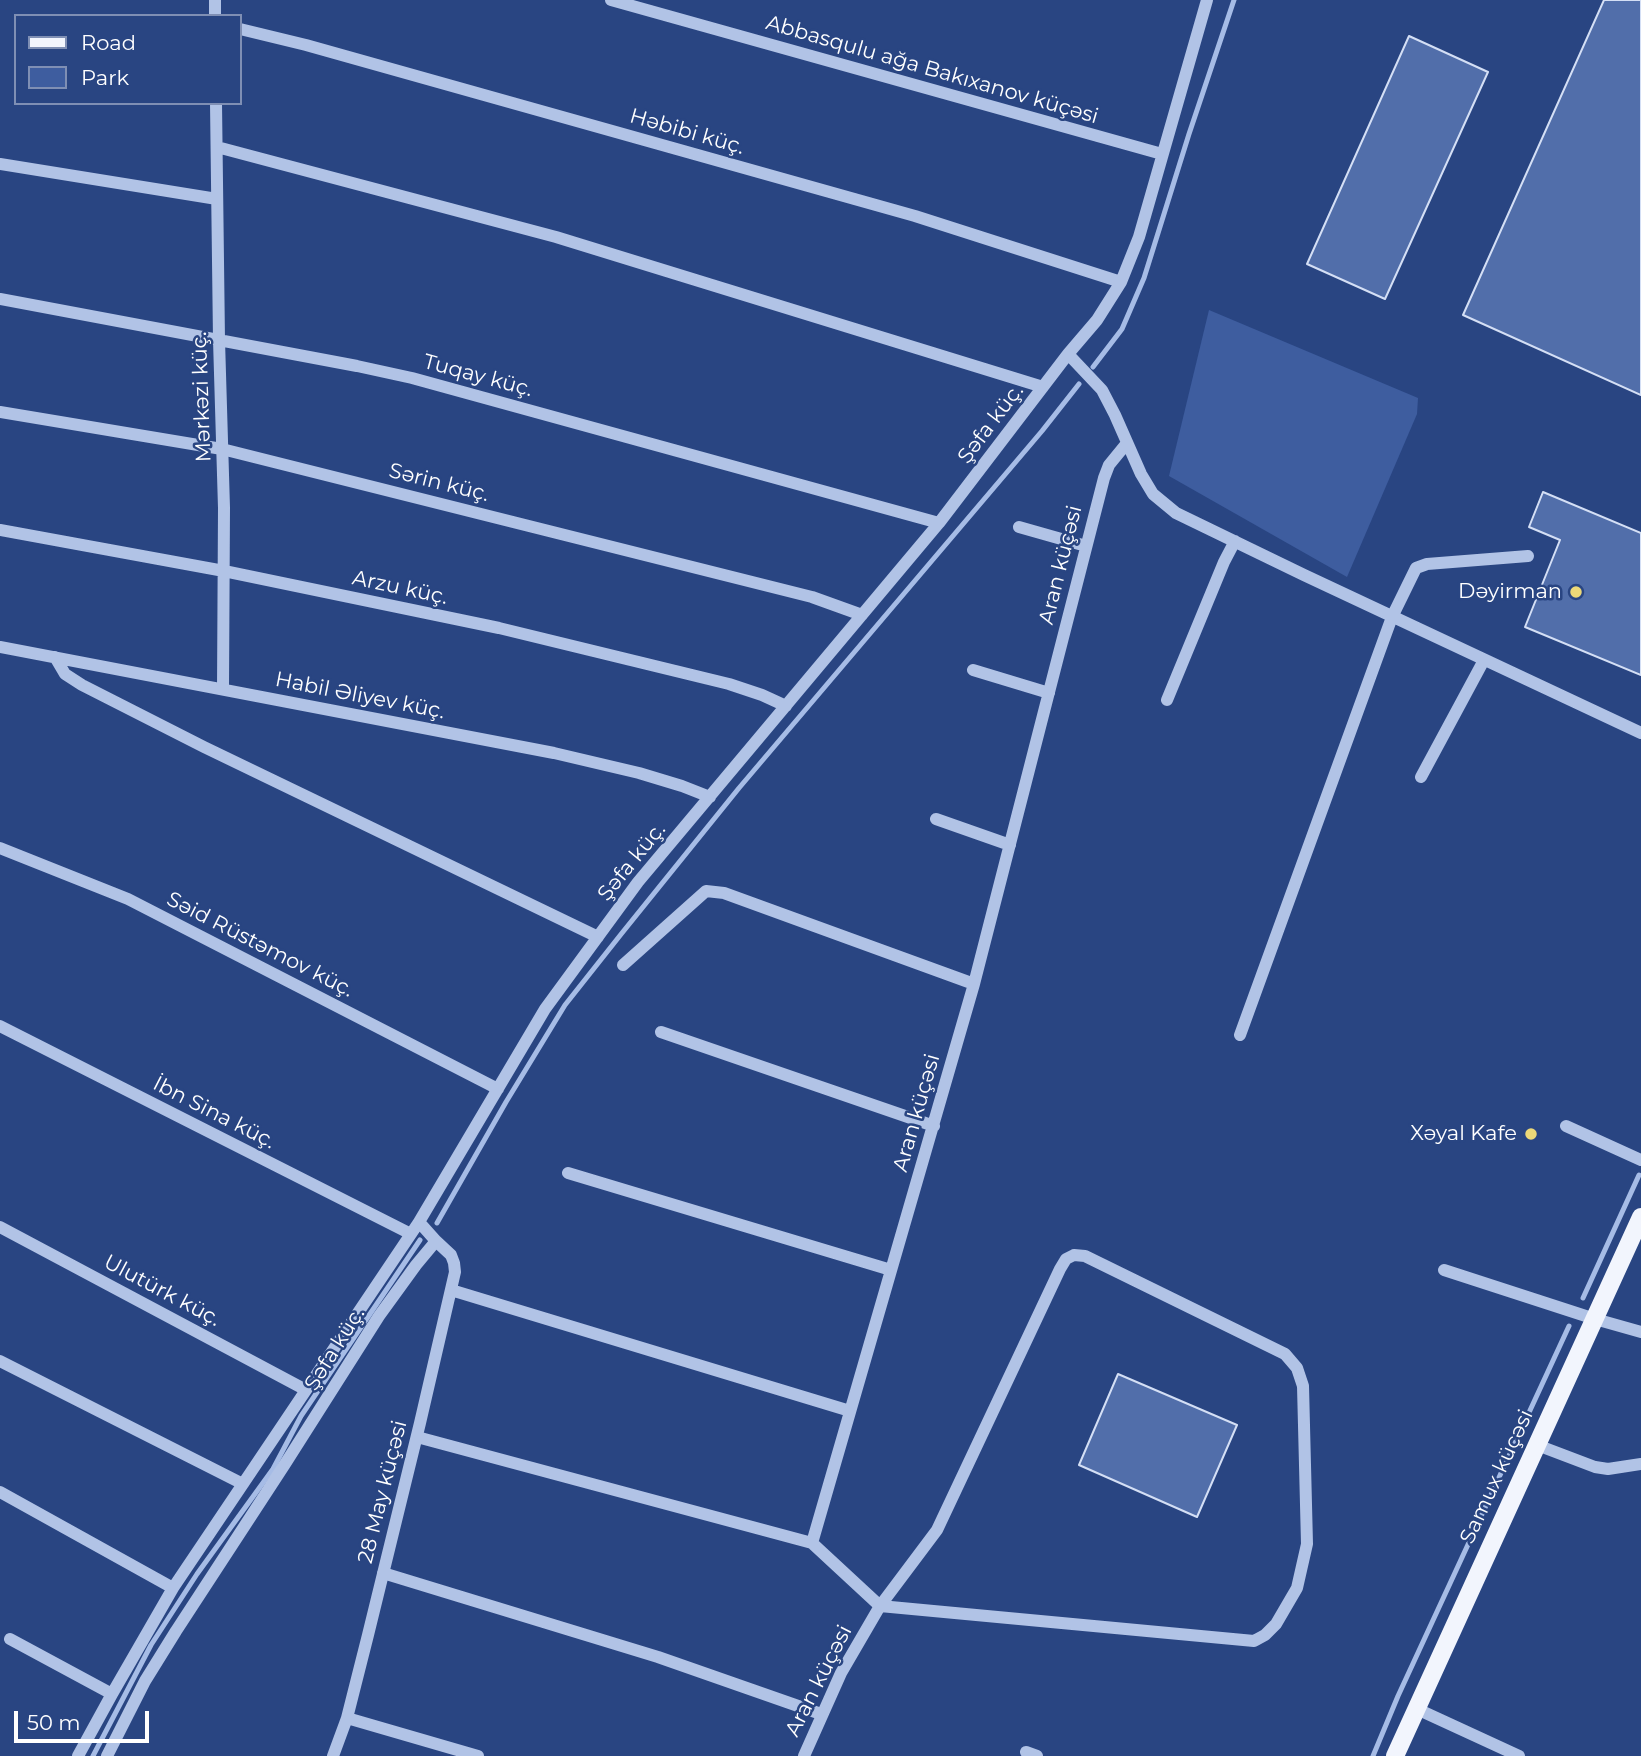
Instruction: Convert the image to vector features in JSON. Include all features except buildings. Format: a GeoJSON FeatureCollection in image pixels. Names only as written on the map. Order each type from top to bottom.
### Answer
{"type":"FeatureCollection","features":[{"type":"Feature","properties":{"kind":"main road","name":"Samux küçəsi"},"geometry":{"type":"LineString","coordinates":[[1395,1756],[1641,1217]]}},
{"type":"Feature","properties":{"kind":"street","name":"Abbasqulu ağa Bakıxanov küçəsi"},"geometry":{"type":"LineString","coordinates":[[611,0],[1162,154]]}},
{"type":"Feature","properties":{"kind":"street","name":"Şəfa küç."},"geometry":{"type":"LineString","coordinates":[[78,1756],[173,1588],[419,1222],[545,1009],[638,882],[939,523],[1097,320],[1121,282],[1139,237],[1206,0]]}},
{"type":"Feature","properties":{"kind":"street","name":"Həbibi küç."},"geometry":{"type":"LineString","coordinates":[[242,30],[915,216],[1121,282]]}},
{"type":"Feature","properties":{"kind":"street","name":"Mərkəzi küç."},"geometry":{"type":"LineString","coordinates":[[216,105],[224,509],[223,689]]}},
{"type":"Feature","properties":{"kind":"street"},"geometry":{"type":"LineString","coordinates":[[217,147],[556,237],[1043,387]]}},
{"type":"Feature","properties":{"kind":"street"},"geometry":{"type":"LineString","coordinates":[[0,164],[217,199]]}},
{"type":"Feature","properties":{"kind":"street","name":"Tuqay küç."},"geometry":{"type":"LineString","coordinates":[[0,299],[412,378],[939,523]]}},
{"type":"Feature","properties":{"kind":"street"},"geometry":{"type":"LineString","coordinates":[[1068,354],[1102,390],[1153,494],[1176,513],[1641,733]]}},
{"type":"Feature","properties":{"kind":"street","name":"Sərin küç."},"geometry":{"type":"LineString","coordinates":[[0,412],[222,449],[812,597],[862,615]]}},
{"type":"Feature","properties":{"kind":"street","name":"Aran küçəsi"},"geometry":{"type":"LineString","coordinates":[[812,1543],[974,984],[1104,478],[1109,465],[1127,443]]}},
{"type":"Feature","properties":{"kind":"street"},"geometry":{"type":"LineString","coordinates":[[1019,527],[1086,545]]}},
{"type":"Feature","properties":{"kind":"street","name":"Arzu küç."},"geometry":{"type":"LineString","coordinates":[[0,530],[224,571],[512,631],[729,684],[786,706]]}},
{"type":"Feature","properties":{"kind":"street"},"geometry":{"type":"LineString","coordinates":[[1167,700],[1235,541]]}},
{"type":"Feature","properties":{"kind":"street"},"geometry":{"type":"LineString","coordinates":[[1240,1035],[1392,617],[1416,568],[1427,564],[1528,556]]}},
{"type":"Feature","properties":{"kind":"street","name":"Habil Əliyev küç."},"geometry":{"type":"LineString","coordinates":[[0,647],[554,753],[639,773],[710,797]]}},
{"type":"Feature","properties":{"kind":"street"},"geometry":{"type":"LineString","coordinates":[[55,657],[65,674],[82,685],[204,747],[598,937]]}},
{"type":"Feature","properties":{"kind":"street"},"geometry":{"type":"LineString","coordinates":[[1421,777],[1484,660]]}},
{"type":"Feature","properties":{"kind":"street"},"geometry":{"type":"LineString","coordinates":[[973,670],[1049,693]]}},
{"type":"Feature","properties":{"kind":"street"},"geometry":{"type":"LineString","coordinates":[[936,819],[1010,845]]}},
{"type":"Feature","properties":{"kind":"street","name":"Səid Rüstəmov küç."},"geometry":{"type":"LineString","coordinates":[[0,848],[128,899],[498,1089]]}},
{"type":"Feature","properties":{"kind":"street"},"geometry":{"type":"LineString","coordinates":[[623,965],[706,891],[724,893],[974,984]]}},
{"type":"Feature","properties":{"kind":"street","name":"İbn Sina küç."},"geometry":{"type":"LineString","coordinates":[[0,1026],[411,1234]]}},
{"type":"Feature","properties":{"kind":"street"},"geometry":{"type":"LineString","coordinates":[[661,1032],[933,1126]]}},
{"type":"Feature","properties":{"kind":"street"},"geometry":{"type":"LineString","coordinates":[[1566,1126],[1641,1160]]}},
{"type":"Feature","properties":{"kind":"street"},"geometry":{"type":"LineString","coordinates":[[568,1173],[891,1270]]}},
{"type":"Feature","properties":{"kind":"street"},"geometry":{"type":"LineString","coordinates":[[419,1222],[436,1241]]}},
{"type":"Feature","properties":{"kind":"street","name":"Ulutürk küç."},"geometry":{"type":"LineString","coordinates":[[0,1227],[306,1390]]}},
{"type":"Feature","properties":{"kind":"street","name":"Şəfa küç."},"geometry":{"type":"LineString","coordinates":[[107,1756],[145,1681],[176,1631],[379,1316],[436,1241]]}},
{"type":"Feature","properties":{"kind":"street","name":"28 May küçəsi"},"geometry":{"type":"LineString","coordinates":[[333,1756],[347,1718],[417,1437],[454,1272],[450,1255],[436,1241]]}},
{"type":"Feature","properties":{"kind":"street","name":"Aran küçəsi"},"geometry":{"type":"LineString","coordinates":[[804,1756],[841,1673],[880,1606],[937,1530],[1066,1259],[1074,1255],[1085,1256],[1284,1354],[1297,1368],[1303,1386],[1307,1544],[1297,1588],[1276,1624],[1265,1635],[1254,1641],[1242,1641],[880,1606]]}},
{"type":"Feature","properties":{"kind":"street"},"geometry":{"type":"LineString","coordinates":[[1444,1270],[1641,1332]]}},
{"type":"Feature","properties":{"kind":"street"},"geometry":{"type":"LineString","coordinates":[[450,1290],[850,1411]]}},
{"type":"Feature","properties":{"kind":"street"},"geometry":{"type":"LineString","coordinates":[[0,1361],[243,1484]]}},
{"type":"Feature","properties":{"kind":"street"},"geometry":{"type":"LineString","coordinates":[[417,1437],[812,1543],[880,1606]]}},
{"type":"Feature","properties":{"kind":"street"},"geometry":{"type":"LineString","coordinates":[[1537,1445],[1595,1467],[1608,1469],[1641,1464]]}},
{"type":"Feature","properties":{"kind":"street"},"geometry":{"type":"LineString","coordinates":[[0,1492],[173,1588]]}},
{"type":"Feature","properties":{"kind":"street"},"geometry":{"type":"LineString","coordinates":[[383,1573],[658,1657],[821,1714]]}},
{"type":"Feature","properties":{"kind":"street"},"geometry":{"type":"LineString","coordinates":[[10,1639],[112,1694]]}},
{"type":"Feature","properties":{"kind":"street"},"geometry":{"type":"LineString","coordinates":[[1417,1709],[1519,1756]]}},
{"type":"Feature","properties":{"kind":"street"},"geometry":{"type":"LineString","coordinates":[[347,1718],[478,1756]]}},
{"type":"Feature","properties":{"kind":"green space"},"geometry":{"type":"Polygon","coordinates":[[[1209,310],[1418,398],[1417,414],[1347,577],[1169,476],[1209,310]]]}},
{"type":"Feature","properties":{"kind":"waterway"},"geometry":{"type":"LineString","coordinates":[[1093,367],[1122,329],[1144,278],[1234,0]]}},
{"type":"Feature","properties":{"kind":"waterway"},"geometry":{"type":"LineString","coordinates":[[437,1223],[565,1005],[739,788],[1079,384]]}},
{"type":"Feature","properties":{"kind":"waterway"},"geometry":{"type":"LineString","coordinates":[[1583,1298],[1639,1175]]}},
{"type":"Feature","properties":{"kind":"waterway"},"geometry":{"type":"LineString","coordinates":[[93,1756],[151,1645],[197,1574],[273,1469],[301,1416],[420,1240]]}},
{"type":"Feature","properties":{"kind":"waterway"},"geometry":{"type":"LineString","coordinates":[[1373,1756],[1398,1696],[1569,1326]]}},
{"type":"Feature","properties":{"kind":"place","name":"Dəyirman"},"geometry":{"type":"Point","coordinates":[1576,592]}},
{"type":"Feature","properties":{"kind":"place","name":"Xəyal Kafe"},"geometry":{"type":"Point","coordinates":[1531,1134]}}]}
